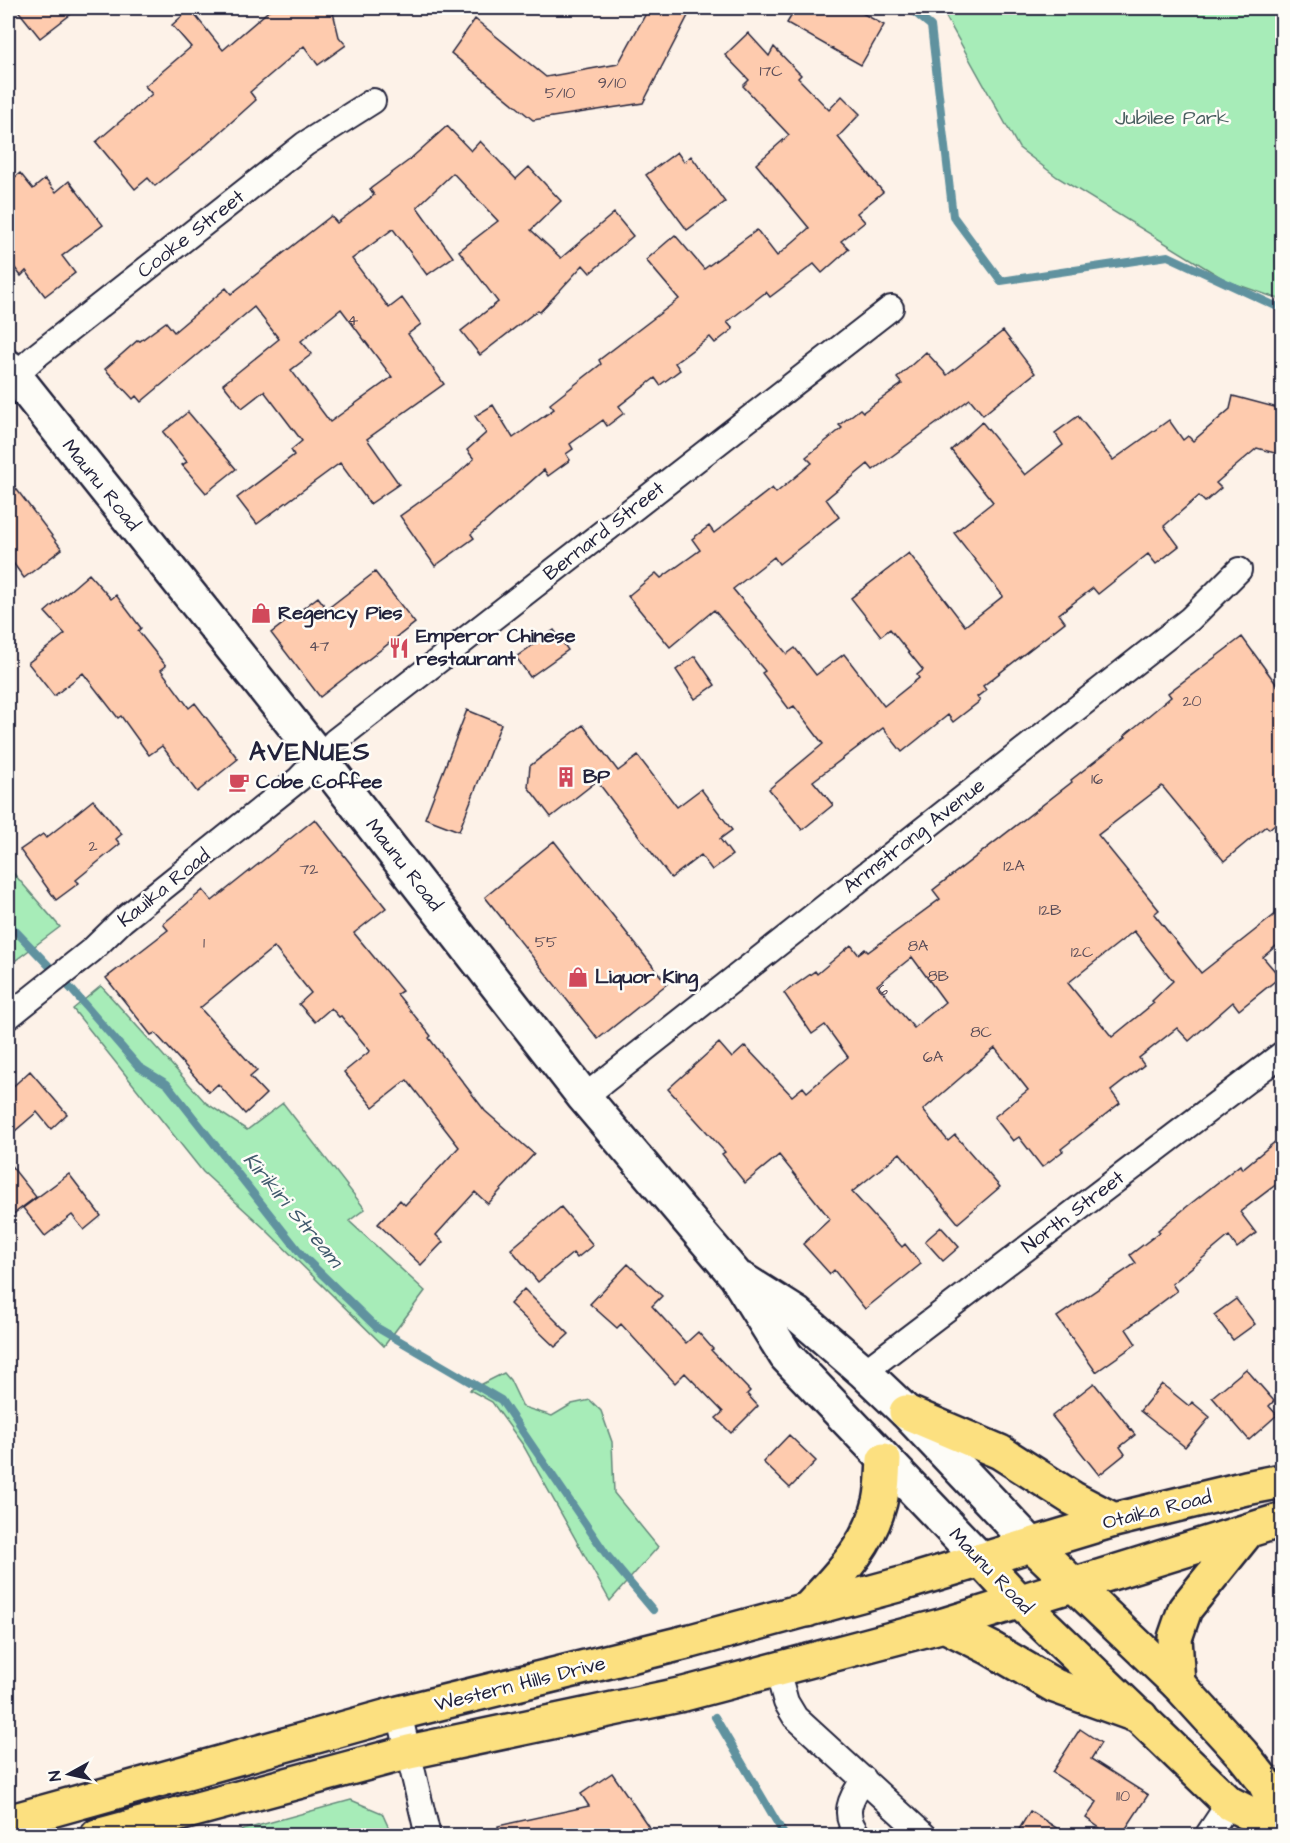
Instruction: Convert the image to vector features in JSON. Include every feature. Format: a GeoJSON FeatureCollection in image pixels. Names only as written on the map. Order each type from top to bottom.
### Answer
{"type":"FeatureCollection","features":[{"type":"Feature","properties":{"kind":"main road","name":"Maunu Road"},"geometry":{"type":"LineString","coordinates":[[11,372],[320,758],[584,1096],[736,1276],[786,1356],[1019,1601],[1229,1803],[1282,1830]]}},
{"type":"Feature","properties":{"kind":"main road","name":"Maunu Road"},"geometry":{"type":"LineString","coordinates":[[736,1276],[797,1314],[906,1412],[1032,1545],[1178,1684],[1263,1780],[1282,1817]]}},
{"type":"Feature","properties":{"kind":"main road"},"geometry":{"type":"LineString","coordinates":[[906,1412],[1000,1452],[1072,1498],[1114,1520]]}},
{"type":"Feature","properties":{"kind":"main road"},"geometry":{"type":"LineString","coordinates":[[807,1610],[850,1564],[872,1528],[880,1501],[884,1460]]}},
{"type":"Feature","properties":{"kind":"main road","name":"Otaika Road"},"geometry":{"type":"LineString","coordinates":[[1032,1545],[1114,1520],[1282,1481]]}},
{"type":"Feature","properties":{"kind":"main road"},"geometry":{"type":"LineString","coordinates":[[1072,1584],[1282,1520]]}},
{"type":"Feature","properties":{"kind":"main road"},"geometry":{"type":"LineString","coordinates":[[1178,1684],[1175,1638],[1185,1609],[1247,1532]]}},
{"type":"Feature","properties":{"kind":"main road","name":"Western Hills Drive"},"geometry":{"type":"LineString","coordinates":[[9,1827],[399,1713],[534,1681],[807,1610],[1032,1545]]}},
{"type":"Feature","properties":{"kind":"main road","name":"Western Hills Drive"},"geometry":{"type":"LineString","coordinates":[[97,1836],[409,1752],[684,1694],[777,1670],[944,1625],[1072,1584]]}},
{"type":"Feature","properties":{"kind":"main road"},"geometry":{"type":"LineString","coordinates":[[944,1625],[990,1648],[1055,1686],[1141,1717]]}},
{"type":"Feature","properties":{"kind":"street","name":"Cooke Street"},"geometry":{"type":"LineString","coordinates":[[11,372],[46,349],[305,144],[373,101]]}},
{"type":"Feature","properties":{"kind":"street","name":"Bernard Street"},"geometry":{"type":"LineString","coordinates":[[320,758],[335,741],[891,308]]}},
{"type":"Feature","properties":{"kind":"street","name":"Armstrong Avenue"},"geometry":{"type":"LineString","coordinates":[[584,1096],[1190,619],[1239,570]]}},
{"type":"Feature","properties":{"kind":"street","name":"Kauika Road"},"geometry":{"type":"LineString","coordinates":[[8,1017],[92,950],[123,920],[299,779],[320,758]]}},
{"type":"Feature","properties":{"kind":"street","name":"North Street"},"geometry":{"type":"LineString","coordinates":[[864,1372],[1282,1054]]}},
{"type":"Feature","properties":{"kind":"street"},"geometry":{"type":"LineString","coordinates":[[777,1670],[786,1702],[795,1717],[925,1836]]}},
{"type":"Feature","properties":{"kind":"street"},"geometry":{"type":"LineString","coordinates":[[399,1713],[428,1836]]}},
{"type":"Feature","properties":{"kind":"street"},"geometry":{"type":"LineString","coordinates":[[858,1836],[850,1821],[849,1809],[850,1800],[864,1779]]}},
{"type":"Feature","properties":{"kind":"street"},"geometry":{"type":"LineString","coordinates":[[1207,1836],[1229,1803]]}},
{"type":"Feature","properties":{"kind":"green space","name":"Jubilee Park"},"geometry":{"type":"Polygon","coordinates":[[[941,8],[1282,8],[1282,300],[1227,281],[1057,177],[1019,148],[941,8]]]}},
{"type":"Feature","properties":{"kind":"green space"},"geometry":{"type":"Polygon","coordinates":[[[8,867],[60,927],[8,966],[8,867]]]}},
{"type":"Feature","properties":{"kind":"green space"},"geometry":{"type":"Polygon","coordinates":[[[101,986],[206,1103],[247,1130],[283,1103],[365,1209],[349,1221],[425,1291],[384,1346],[264,1228],[203,1172],[73,1009],[101,986]]]}},
{"type":"Feature","properties":{"kind":"green space"},"geometry":{"type":"Polygon","coordinates":[[[504,1373],[510,1380],[523,1407],[552,1416],[572,1404],[590,1400],[601,1411],[612,1442],[614,1493],[658,1547],[610,1601],[523,1445],[492,1402],[470,1390],[504,1373]]]}},
{"type":"Feature","properties":{"kind":"green space"},"geometry":{"type":"Polygon","coordinates":[[[351,1800],[382,1813],[392,1835],[224,1835],[351,1800]]]}},
{"type":"Feature","properties":{"kind":"building"},"geometry":{"type":"Polygon","coordinates":[[[16,8],[79,8],[40,38],[16,8]]]}},
{"type":"Feature","properties":{"kind":"building"},"geometry":{"type":"Polygon","coordinates":[[[272,8],[332,8],[339,37],[346,45],[318,65],[304,46],[250,92],[256,100],[206,145],[155,186],[148,178],[135,189],[96,142],[152,94],[145,86],[191,47],[172,25],[190,9],[223,50],[272,8]]]}},
{"type":"Feature","properties":{"kind":"building"},"geometry":{"type":"Polygon","coordinates":[[[649,8],[692,8],[643,103],[533,120],[451,53],[475,19],[546,77],[618,64],[649,8]]]}},
{"type":"Feature","properties":{"kind":"building"},"geometry":{"type":"Polygon","coordinates":[[[796,8],[853,8],[884,25],[861,65],[787,23],[796,8]]]}},
{"type":"Feature","properties":{"kind":"building"},"geometry":{"type":"Polygon","coordinates":[[[748,33],[769,56],[774,47],[801,75],[798,78],[829,110],[842,96],[860,114],[838,137],[883,192],[857,213],[865,222],[841,241],[849,249],[822,273],[814,264],[770,297],[766,292],[727,322],[733,329],[715,343],[710,337],[675,363],[680,370],[660,385],[655,378],[619,406],[624,413],[607,426],[603,420],[570,444],[573,449],[566,454],[570,460],[548,476],[544,470],[471,534],[474,538],[435,566],[400,516],[453,478],[474,459],[467,450],[486,433],[475,416],[493,405],[513,438],[554,409],[550,404],[601,364],[599,360],[679,299],[646,260],[675,235],[704,269],[757,230],[777,256],[809,228],[756,164],[789,135],[743,86],[749,80],[725,55],[748,33]]]}},
{"type":"Feature","properties":{"kind":"building"},"geometry":{"type":"Polygon","coordinates":[[[447,126],[471,151],[480,141],[516,179],[529,167],[561,201],[531,230],[561,258],[614,213],[633,236],[590,273],[583,265],[540,312],[538,310],[480,355],[461,331],[498,302],[459,251],[498,221],[453,173],[417,207],[453,257],[427,275],[393,229],[352,259],[389,308],[402,298],[421,324],[408,334],[444,384],[367,439],[399,484],[370,504],[340,463],[257,524],[237,498],[294,455],[291,450],[302,441],[264,391],[242,408],[223,384],[279,339],[254,307],[141,402],[136,396],[133,399],[105,369],[138,340],[140,341],[166,322],[174,332],[226,288],[231,294],[331,216],[337,223],[374,195],[370,189],[408,161],[447,126]],[[341,309],[301,341],[312,354],[291,370],[330,422],[392,377],[341,309]]]}},
{"type":"Feature","properties":{"kind":"building"},"geometry":{"type":"Polygon","coordinates":[[[677,152],[684,162],[691,156],[725,202],[687,230],[646,175],[677,152]]]}},
{"type":"Feature","properties":{"kind":"building"},"geometry":{"type":"Polygon","coordinates":[[[20,173],[33,189],[45,179],[56,192],[69,181],[103,225],[62,256],[75,273],[45,296],[26,271],[21,276],[8,259],[8,183],[20,173]]]}},
{"type":"Feature","properties":{"kind":"building"},"geometry":{"type":"Polygon","coordinates":[[[1003,331],[1035,373],[983,415],[970,399],[873,470],[868,464],[826,499],[839,517],[779,564],[774,557],[733,589],[787,654],[795,648],[816,675],[844,654],[884,706],[919,678],[917,675],[923,670],[890,629],[881,636],[851,598],[909,553],[965,626],[1003,596],[954,533],[993,502],[951,450],[982,422],[1025,475],[1063,445],[1055,433],[1078,416],[1113,460],[1169,420],[1183,440],[1188,436],[1193,441],[1230,409],[1233,396],[1282,409],[1282,455],[1257,448],[1216,483],[1221,488],[1205,502],[1199,496],[1164,526],[1179,546],[1156,564],[1148,554],[1098,594],[1093,588],[1059,614],[1065,622],[983,686],[986,690],[977,697],[980,701],[953,722],[948,715],[902,752],[883,728],[813,781],[833,805],[802,830],[769,789],[823,744],[794,706],[789,709],[762,673],[765,671],[714,610],[670,647],[628,596],[656,573],[661,578],[700,550],[692,539],[709,526],[714,533],[772,488],[776,493],[812,463],[806,457],[842,428],[839,425],[860,409],[863,412],[902,384],[897,378],[926,352],[947,375],[1003,331]]]}},
{"type":"Feature","properties":{"kind":"building"},"geometry":{"type":"Polygon","coordinates":[[[188,412],[236,469],[206,493],[182,465],[187,462],[163,432],[188,412]]]}},
{"type":"Feature","properties":{"kind":"building"},"geometry":{"type":"Polygon","coordinates":[[[8,478],[62,549],[24,578],[8,556],[8,478]]]}},
{"type":"Feature","properties":{"kind":"building"},"geometry":{"type":"Polygon","coordinates":[[[375,572],[415,623],[320,697],[271,633],[318,597],[327,609],[375,572]]]}},
{"type":"Feature","properties":{"kind":"building"},"geometry":{"type":"Polygon","coordinates":[[[89,574],[111,599],[116,595],[141,628],[138,631],[166,666],[161,670],[189,708],[195,703],[238,759],[197,792],[162,746],[149,755],[121,716],[118,718],[83,673],[54,696],[28,663],[65,634],[45,612],[89,574]]]}},
{"type":"Feature","properties":{"kind":"building"},"geometry":{"type":"Polygon","coordinates":[[[554,630],[568,650],[530,677],[516,657],[554,630]]]}},
{"type":"Feature","properties":{"kind":"building"},"geometry":{"type":"Polygon","coordinates":[[[1242,637],[1282,692],[1282,818],[1269,829],[1266,826],[1224,861],[1162,786],[1098,835],[1159,910],[1154,914],[1201,973],[1282,909],[1282,941],[1263,957],[1280,977],[1239,1010],[1233,1002],[1189,1041],[1177,1028],[1139,1058],[1144,1065],[1111,1091],[1120,1103],[1061,1149],[1063,1151],[1042,1167],[1019,1137],[1013,1141],[994,1117],[1028,1090],[995,1048],[923,1110],[948,1141],[955,1135],[1000,1187],[958,1223],[900,1153],[852,1192],[902,1247],[905,1244],[921,1264],[865,1309],[834,1270],[830,1274],[803,1244],[830,1219],[779,1155],[745,1183],[722,1154],[725,1152],[668,1089],[719,1043],[732,1058],[745,1046],[792,1096],[803,1087],[807,1092],[848,1057],[825,1025],[812,1034],[784,993],[815,971],[817,974],[851,945],[858,954],[865,949],[868,952],[940,899],[933,890],[1126,737],[1124,736],[1171,697],[1168,693],[1242,637]],[[1134,931],[1068,983],[1112,1037],[1154,1003],[1152,1001],[1173,981],[1134,931]],[[912,957],[877,985],[914,1028],[945,1002],[912,957]]]}},
{"type":"Feature","properties":{"kind":"building"},"geometry":{"type":"Polygon","coordinates":[[[695,656],[715,685],[695,699],[676,670],[695,656]]]}},
{"type":"Feature","properties":{"kind":"building"},"geometry":{"type":"Polygon","coordinates":[[[467,710],[501,724],[459,831],[425,818],[467,710]]]}},
{"type":"Feature","properties":{"kind":"building"},"geometry":{"type":"Polygon","coordinates":[[[583,725],[618,771],[638,756],[677,807],[701,789],[732,830],[720,839],[732,855],[712,870],[701,855],[671,878],[597,781],[551,817],[528,787],[530,766],[583,725]]]}},
{"type":"Feature","properties":{"kind":"building"},"geometry":{"type":"Polygon","coordinates":[[[93,800],[122,834],[116,839],[120,844],[76,880],[79,883],[56,900],[20,850],[43,834],[46,838],[93,800]]]}},
{"type":"Feature","properties":{"kind":"building"},"geometry":{"type":"Polygon","coordinates":[[[315,819],[386,908],[354,933],[402,991],[397,994],[431,1036],[429,1038],[485,1111],[534,1154],[488,1204],[475,1192],[436,1235],[443,1242],[421,1265],[378,1224],[400,1200],[405,1205],[459,1147],[407,1080],[373,1107],[344,1072],[370,1051],[341,1016],[339,1017],[331,1008],[315,1022],[299,1004],[311,993],[274,947],[200,1008],[257,1071],[250,1077],[266,1094],[245,1114],[218,1084],[209,1092],[155,1033],[151,1035],[106,978],[168,930],[163,924],[203,890],[212,901],[315,819]]]}},
{"type":"Feature","properties":{"kind":"building"},"geometry":{"type":"Polygon","coordinates":[[[554,841],[667,984],[598,1039],[485,897],[554,841]]]}},
{"type":"Feature","properties":{"kind":"building"},"geometry":{"type":"Polygon","coordinates":[[[30,1071],[67,1114],[51,1129],[37,1112],[8,1137],[8,1091],[30,1071]]]}},
{"type":"Feature","properties":{"kind":"building"},"geometry":{"type":"Polygon","coordinates":[[[1282,1136],[1282,1180],[1240,1212],[1256,1233],[1237,1248],[1229,1236],[1172,1284],[1177,1291],[1126,1329],[1136,1344],[1096,1372],[1057,1317],[1136,1263],[1130,1255],[1160,1232],[1158,1230],[1240,1165],[1242,1169],[1282,1136]]]}},
{"type":"Feature","properties":{"kind":"building"},"geometry":{"type":"Polygon","coordinates":[[[8,1162],[36,1197],[8,1218],[8,1162]]]}},
{"type":"Feature","properties":{"kind":"building"},"geometry":{"type":"Polygon","coordinates":[[[69,1174],[101,1216],[84,1230],[72,1215],[45,1236],[23,1208],[69,1174]]]}},
{"type":"Feature","properties":{"kind":"building"},"geometry":{"type":"Polygon","coordinates":[[[561,1207],[593,1245],[577,1258],[573,1253],[538,1282],[511,1249],[561,1207]]]}},
{"type":"Feature","properties":{"kind":"building"},"geometry":{"type":"Polygon","coordinates":[[[941,1227],[959,1247],[943,1261],[925,1241],[941,1227]]]}},
{"type":"Feature","properties":{"kind":"building"},"geometry":{"type":"Polygon","coordinates":[[[628,1264],[662,1296],[652,1306],[686,1343],[698,1332],[713,1349],[711,1350],[750,1391],[747,1394],[758,1406],[731,1433],[716,1418],[723,1412],[685,1373],[675,1383],[621,1324],[617,1328],[590,1304],[628,1264]]]}},
{"type":"Feature","properties":{"kind":"building"},"geometry":{"type":"Polygon","coordinates":[[[524,1289],[569,1334],[555,1347],[510,1304],[524,1289]]]}},
{"type":"Feature","properties":{"kind":"building"},"geometry":{"type":"Polygon","coordinates":[[[1236,1299],[1255,1324],[1233,1340],[1214,1315],[1236,1299]]]}},
{"type":"Feature","properties":{"kind":"building"},"geometry":{"type":"Polygon","coordinates":[[[1246,1369],[1274,1401],[1269,1406],[1277,1415],[1249,1440],[1212,1397],[1246,1369]]]}},
{"type":"Feature","properties":{"kind":"building"},"geometry":{"type":"Polygon","coordinates":[[[1094,1383],[1135,1435],[1120,1447],[1125,1454],[1099,1475],[1052,1416],[1094,1383]]]}},
{"type":"Feature","properties":{"kind":"building"},"geometry":{"type":"Polygon","coordinates":[[[1162,1384],[1189,1406],[1192,1402],[1210,1417],[1185,1447],[1140,1411],[1162,1384]]]}},
{"type":"Feature","properties":{"kind":"building"},"geometry":{"type":"Polygon","coordinates":[[[789,1435],[816,1461],[790,1488],[763,1462],[789,1435]]]}},
{"type":"Feature","properties":{"kind":"building"},"geometry":{"type":"Polygon","coordinates":[[[1080,1729],[1101,1743],[1091,1759],[1148,1795],[1121,1836],[1111,1836],[1086,1818],[1097,1802],[1052,1772],[1080,1729]]]}},
{"type":"Feature","properties":{"kind":"building"},"geometry":{"type":"Polygon","coordinates":[[[612,1773],[655,1836],[499,1836],[498,1826],[589,1806],[581,1794],[612,1773]]]}},
{"type":"Feature","properties":{"kind":"building"},"geometry":{"type":"Polygon","coordinates":[[[1030,1811],[1069,1836],[1015,1836],[1030,1811]]]}},
{"type":"Feature","properties":{"kind":"waterway"},"geometry":{"type":"LineString","coordinates":[[909,8],[931,26],[953,216],[1001,281],[1168,256],[1282,309]]}},
{"type":"Feature","properties":{"kind":"waterway","name":"Kirikiri Stream"},"geometry":{"type":"LineString","coordinates":[[8,923],[72,990],[139,1067],[167,1084],[302,1255],[376,1327],[501,1400],[606,1554],[653,1610]]}},
{"type":"Feature","properties":{"kind":"waterway","name":"Kirikiri Stream"},"geometry":{"type":"LineString","coordinates":[[715,1717],[785,1836]]}},
{"type":"Feature","properties":{"kind":"place","name":"Regency Pies"},"geometry":{"type":"Point","coordinates":[261,613]}},
{"type":"Feature","properties":{"kind":"place","name":"Emperor Chinese restaurant"},"geometry":{"type":"Point","coordinates":[399,648]}},
{"type":"Feature","properties":{"kind":"place","name":"BP"},"geometry":{"type":"Point","coordinates":[566,777]}},
{"type":"Feature","properties":{"kind":"place","name":"Cobe Coffee"},"geometry":{"type":"Point","coordinates":[239,782]}},
{"type":"Feature","properties":{"kind":"place","name":"Liquor King"},"geometry":{"type":"Point","coordinates":[578,977]}},
{"type":"Feature","properties":{"kind":"district","name":"AVENUES"},"geometry":{"type":"Point","coordinates":[310,752]}}]}
